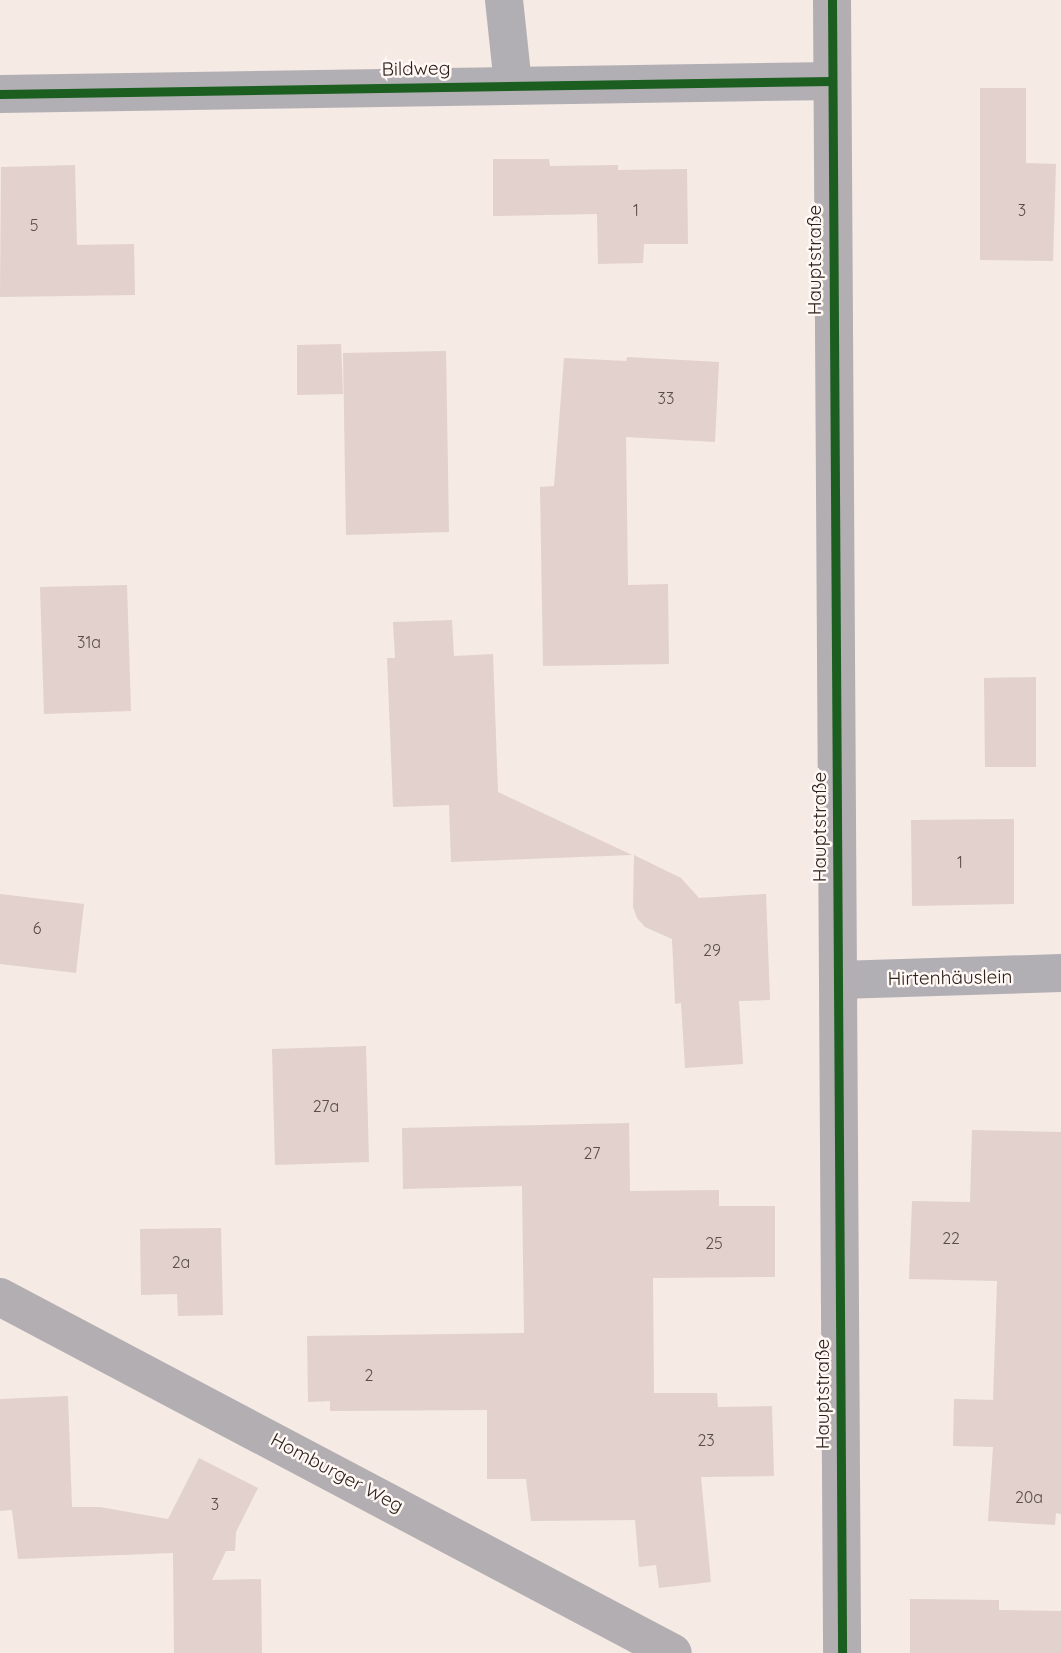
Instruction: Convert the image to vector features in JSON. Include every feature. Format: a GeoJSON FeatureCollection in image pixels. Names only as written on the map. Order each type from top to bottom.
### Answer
{"type":"FeatureCollection","features":[{"type":"Feature","properties":{"kind":"street"},"geometry":{"type":"LineString","coordinates":[[504,0],[513,84]]}},
{"type":"Feature","properties":{"kind":"street","name":"Hauptstraße"},"geometry":{"type":"LineString","coordinates":[[832,0],[842,1653]]}},
{"type":"Feature","properties":{"kind":"street","name":"Bildweg"},"geometry":{"type":"LineString","coordinates":[[0,94],[832,81]]}},
{"type":"Feature","properties":{"kind":"street","name":"Hirtenhäuslein"},"geometry":{"type":"LineString","coordinates":[[839,980],[1061,974]]}},
{"type":"Feature","properties":{"kind":"street","name":"Homburger Weg"},"geometry":{"type":"LineString","coordinates":[[0,1297],[661,1650]]}},
{"type":"Feature","properties":{"kind":"building"},"geometry":{"type":"Polygon","coordinates":[[[980,88],[1026,88],[1026,163],[1056,164],[1053,261],[980,260],[980,88]]]}},
{"type":"Feature","properties":{"kind":"building"},"geometry":{"type":"Polygon","coordinates":[[[493,159],[549,159],[550,166],[618,165],[618,170],[687,169],[688,244],[644,244],[643,263],[598,264],[597,214],[493,216],[493,159]]]}},
{"type":"Feature","properties":{"kind":"building"},"geometry":{"type":"Polygon","coordinates":[[[75,165],[77,245],[134,244],[135,295],[0,297],[1,167],[75,165]]]}},
{"type":"Feature","properties":{"kind":"building"},"geometry":{"type":"Polygon","coordinates":[[[341,344],[343,394],[297,395],[297,345],[341,344]]]}},
{"type":"Feature","properties":{"kind":"building"},"geometry":{"type":"Polygon","coordinates":[[[446,351],[449,532],[346,535],[343,353],[446,351]]]}},
{"type":"Feature","properties":{"kind":"building"},"geometry":{"type":"Polygon","coordinates":[[[627,357],[719,362],[715,442],[626,437],[628,585],[668,584],[669,664],[543,666],[540,487],[554,486],[564,358],[626,361],[627,357]]]}},
{"type":"Feature","properties":{"kind":"building"},"geometry":{"type":"Polygon","coordinates":[[[127,585],[131,711],[44,714],[40,587],[127,585]]]}},
{"type":"Feature","properties":{"kind":"building"},"geometry":{"type":"Polygon","coordinates":[[[452,620],[454,656],[493,654],[498,792],[632,855],[451,862],[449,805],[393,807],[387,658],[395,658],[393,622],[452,620]]]}},
{"type":"Feature","properties":{"kind":"building"},"geometry":{"type":"Polygon","coordinates":[[[1036,677],[1036,767],[985,767],[984,678],[1036,677]]]}},
{"type":"Feature","properties":{"kind":"building"},"geometry":{"type":"Polygon","coordinates":[[[1014,819],[1014,904],[912,906],[911,820],[1014,819]]]}},
{"type":"Feature","properties":{"kind":"building"},"geometry":{"type":"Polygon","coordinates":[[[634,855],[681,878],[699,898],[766,894],[770,1000],[739,1001],[743,1064],[685,1068],[681,1003],[675,1004],[672,939],[645,927],[637,918],[633,907],[634,855]]]}},
{"type":"Feature","properties":{"kind":"building"},"geometry":{"type":"Polygon","coordinates":[[[0,894],[84,904],[76,973],[0,964],[0,894]]]}},
{"type":"Feature","properties":{"kind":"building"},"geometry":{"type":"Polygon","coordinates":[[[366,1046],[369,1162],[275,1165],[272,1049],[366,1046]]]}},
{"type":"Feature","properties":{"kind":"building"},"geometry":{"type":"Polygon","coordinates":[[[629,1123],[630,1191],[719,1190],[719,1206],[775,1206],[775,1277],[653,1278],[654,1393],[717,1393],[718,1407],[772,1406],[774,1476],[701,1477],[711,1582],[659,1588],[656,1565],[639,1567],[635,1520],[531,1521],[526,1479],[487,1479],[487,1410],[330,1411],[330,1401],[308,1402],[307,1336],[524,1333],[522,1186],[403,1189],[402,1128],[629,1123]]]}},
{"type":"Feature","properties":{"kind":"building"},"geometry":{"type":"Polygon","coordinates":[[[972,1130],[1061,1132],[1061,1514],[1056,1513],[1055,1525],[988,1521],[993,1447],[953,1446],[954,1399],[993,1400],[997,1281],[909,1279],[912,1201],[970,1202],[972,1130]]]}},
{"type":"Feature","properties":{"kind":"building"},"geometry":{"type":"Polygon","coordinates":[[[221,1228],[223,1315],[178,1316],[177,1294],[141,1295],[140,1229],[221,1228]]]}},
{"type":"Feature","properties":{"kind":"building"},"geometry":{"type":"Polygon","coordinates":[[[68,1396],[72,1507],[100,1507],[168,1519],[199,1458],[258,1488],[236,1532],[235,1551],[226,1551],[212,1580],[261,1579],[262,1653],[174,1653],[173,1553],[18,1559],[12,1510],[0,1511],[0,1399],[68,1396]]]}},
{"type":"Feature","properties":{"kind":"building"},"geometry":{"type":"Polygon","coordinates":[[[910,1599],[999,1600],[999,1610],[1061,1611],[1061,1653],[910,1653],[910,1599]]]}},
{"type":"Feature","properties":{"kind":"cycle path"},"geometry":{"type":"LineString","coordinates":[[832,0],[842,1653]]}},
{"type":"Feature","properties":{"kind":"cycle path"},"geometry":{"type":"LineString","coordinates":[[0,94],[832,81]]}}]}
